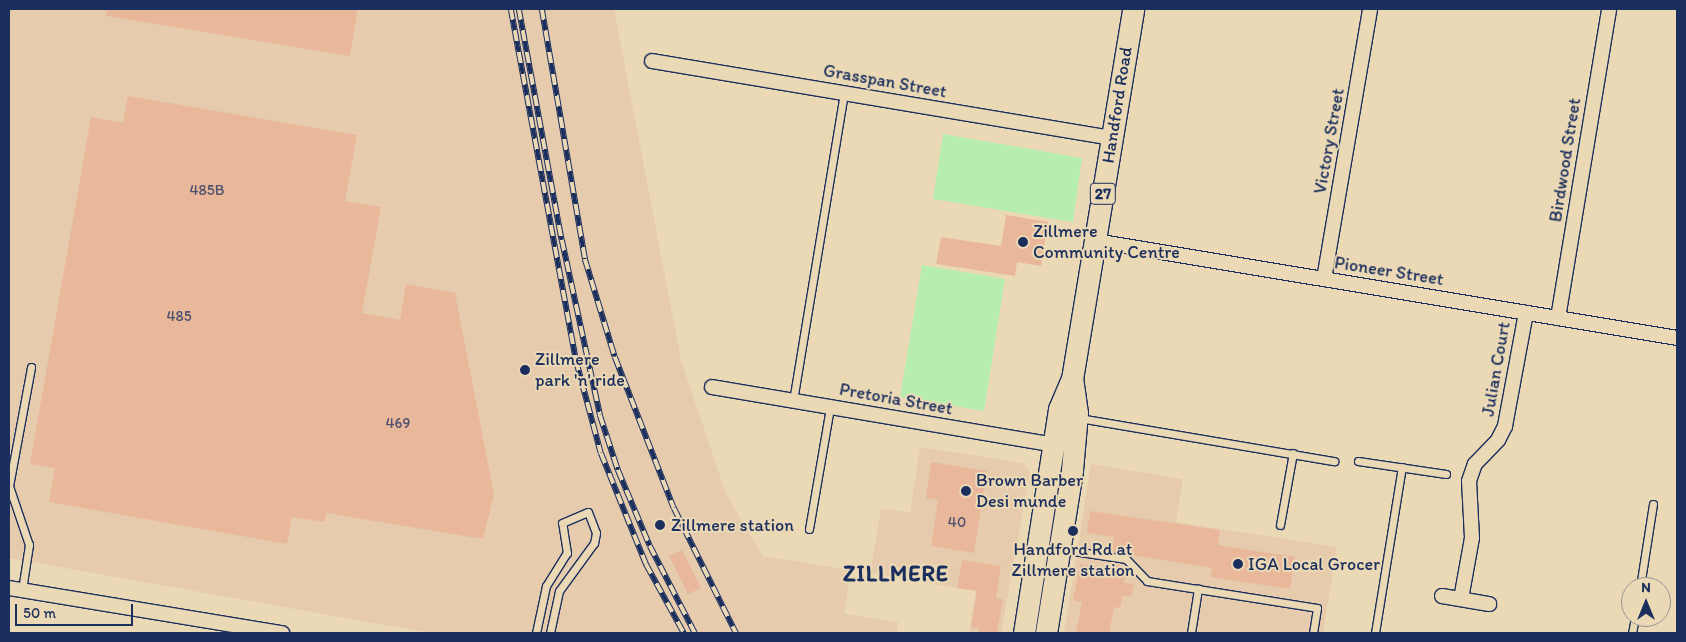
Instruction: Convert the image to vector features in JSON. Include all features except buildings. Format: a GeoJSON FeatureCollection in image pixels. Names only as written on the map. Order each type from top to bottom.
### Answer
{"type":"FeatureCollection","features":[{"type":"Feature","properties":{"kind":"main road","name":"Handford Road"},"geometry":{"type":"LineString","coordinates":[[1064,446],[1059,409],[1072,379],[1133,9]]}},
{"type":"Feature","properties":{"kind":"main road","name":"Handford Road"},"geometry":{"type":"LineString","coordinates":[[1046,633],[1049,548],[1064,446],[1076,417],[1072,379]]}},
{"type":"Feature","properties":{"kind":"main road","name":"Handford Road"},"geometry":{"type":"LineString","coordinates":[[1024,633],[1049,548]]}},
{"type":"Feature","properties":{"kind":"street","name":"Victory Street"},"geometry":{"type":"LineString","coordinates":[[1324,279],[1370,9]]}},
{"type":"Feature","properties":{"kind":"street","name":"Birdwood Street"},"geometry":{"type":"LineString","coordinates":[[1558,318],[1609,9]]}},
{"type":"Feature","properties":{"kind":"street","name":"Grasspan Street"},"geometry":{"type":"LineString","coordinates":[[652,60],[1112,138]]}},
{"type":"Feature","properties":{"kind":"street","name":"Pioneer Street"},"geometry":{"type":"LineString","coordinates":[[1094,241],[1677,338]]}},
{"type":"Feature","properties":{"kind":"street","name":"Julian Court"},"geometry":{"type":"LineString","coordinates":[[1461,599],[1472,538],[1469,480],[1475,464],[1498,440],[1505,426],[1526,312]]}},
{"type":"Feature","properties":{"kind":"street","name":"Pretoria Street"},"geometry":{"type":"LineString","coordinates":[[712,388],[1064,446]]}},
{"type":"Feature","properties":{"kind":"street"},"geometry":{"type":"LineString","coordinates":[[15,589],[282,633]]}},
{"type":"Feature","properties":{"kind":"street"},"geometry":{"type":"LineString","coordinates":[[1442,596],[1489,604]]}},
{"type":"Feature","properties":{"kind":"lane"},"geometry":{"type":"LineString","coordinates":[[793,401],[844,93]]}},
{"type":"Feature","properties":{"kind":"lane"},"geometry":{"type":"LineString","coordinates":[[15,589],[29,545],[9,486],[31,367]]}},
{"type":"Feature","properties":{"kind":"lane"},"geometry":{"type":"LineString","coordinates":[[809,528],[830,407]]}},
{"type":"Feature","properties":{"kind":"lane"},"geometry":{"type":"LineString","coordinates":[[1076,417],[1334,461]]}},
{"type":"Feature","properties":{"kind":"lane"},"geometry":{"type":"LineString","coordinates":[[1280,525],[1293,453]]}},
{"type":"Feature","properties":{"kind":"lane"},"geometry":{"type":"LineString","coordinates":[[1358,461],[1446,474]]}},
{"type":"Feature","properties":{"kind":"lane"},"geometry":{"type":"LineString","coordinates":[[1375,633],[1402,467]]}},
{"type":"Feature","properties":{"kind":"lane"},"geometry":{"type":"LineString","coordinates":[[1642,577],[1653,504]]}},
{"type":"Feature","properties":{"kind":"lane"},"geometry":{"type":"LineString","coordinates":[[536,633],[546,586],[567,553],[562,523],[588,512],[595,529],[594,543],[559,591],[550,633]]}},
{"type":"Feature","properties":{"kind":"lane"},"geometry":{"type":"LineString","coordinates":[[1049,548],[1126,559],[1147,581],[1317,608],[1313,633]]}},
{"type":"Feature","properties":{"kind":"lane"},"geometry":{"type":"LineString","coordinates":[[1190,633],[1198,589]]}},
{"type":"Feature","properties":{"kind":"shaded area"},"geometry":{"type":"Polygon","coordinates":[[[9,9],[614,9],[681,360],[726,494],[763,556],[851,570],[844,614],[898,622],[897,633],[430,633],[9,558],[9,9]]]}},
{"type":"Feature","properties":{"kind":"shaded area"},"geometry":{"type":"Polygon","coordinates":[[[920,447],[1023,463],[1030,472],[1001,633],[969,633],[976,591],[870,573],[881,508],[910,513],[920,447]]]}},
{"type":"Feature","properties":{"kind":"shaded area"},"geometry":{"type":"Polygon","coordinates":[[[1091,464],[1183,479],[1176,522],[1337,547],[1323,633],[1064,633],[1091,464]]]}},
{"type":"Feature","properties":{"kind":"green space"},"geometry":{"type":"Polygon","coordinates":[[[943,134],[1082,158],[1073,222],[933,199],[943,134]]]}},
{"type":"Feature","properties":{"kind":"green space"},"geometry":{"type":"Polygon","coordinates":[[[922,265],[1005,279],[984,411],[900,397],[922,265]]]}},
{"type":"Feature","properties":{"kind":"railway"},"geometry":{"type":"LineString","coordinates":[[511,9],[576,360],[601,453],[646,564],[684,633]]}},
{"type":"Feature","properties":{"kind":"railway"},"geometry":{"type":"LineString","coordinates":[[519,9],[562,240],[600,415],[618,470],[650,546],[695,633]]}},
{"type":"Feature","properties":{"kind":"railway"},"geometry":{"type":"LineString","coordinates":[[542,9],[585,259],[615,357],[674,508],[736,633]]}},
{"type":"Feature","properties":{"kind":"place","name":"Zillmere Community Centre"},"geometry":{"type":"Point","coordinates":[1023,242]}},
{"type":"Feature","properties":{"kind":"place","name":"Zillmere park 'n' ride"},"geometry":{"type":"Point","coordinates":[525,370]}},
{"type":"Feature","properties":{"kind":"place","name":"Brown Barber Desi munde"},"geometry":{"type":"Point","coordinates":[966,491]}},
{"type":"Feature","properties":{"kind":"place","name":"Zillmere station"},"geometry":{"type":"Point","coordinates":[660,525]}},
{"type":"Feature","properties":{"kind":"place","name":"Handford Rd at Zillmere station"},"geometry":{"type":"Point","coordinates":[1073,531]}},
{"type":"Feature","properties":{"kind":"place","name":"IGA Local Grocer"},"geometry":{"type":"Point","coordinates":[1238,564]}},
{"type":"Feature","properties":{"kind":"district","name":"ZILLMERE"},"geometry":{"type":"Point","coordinates":[896,574]}}]}
